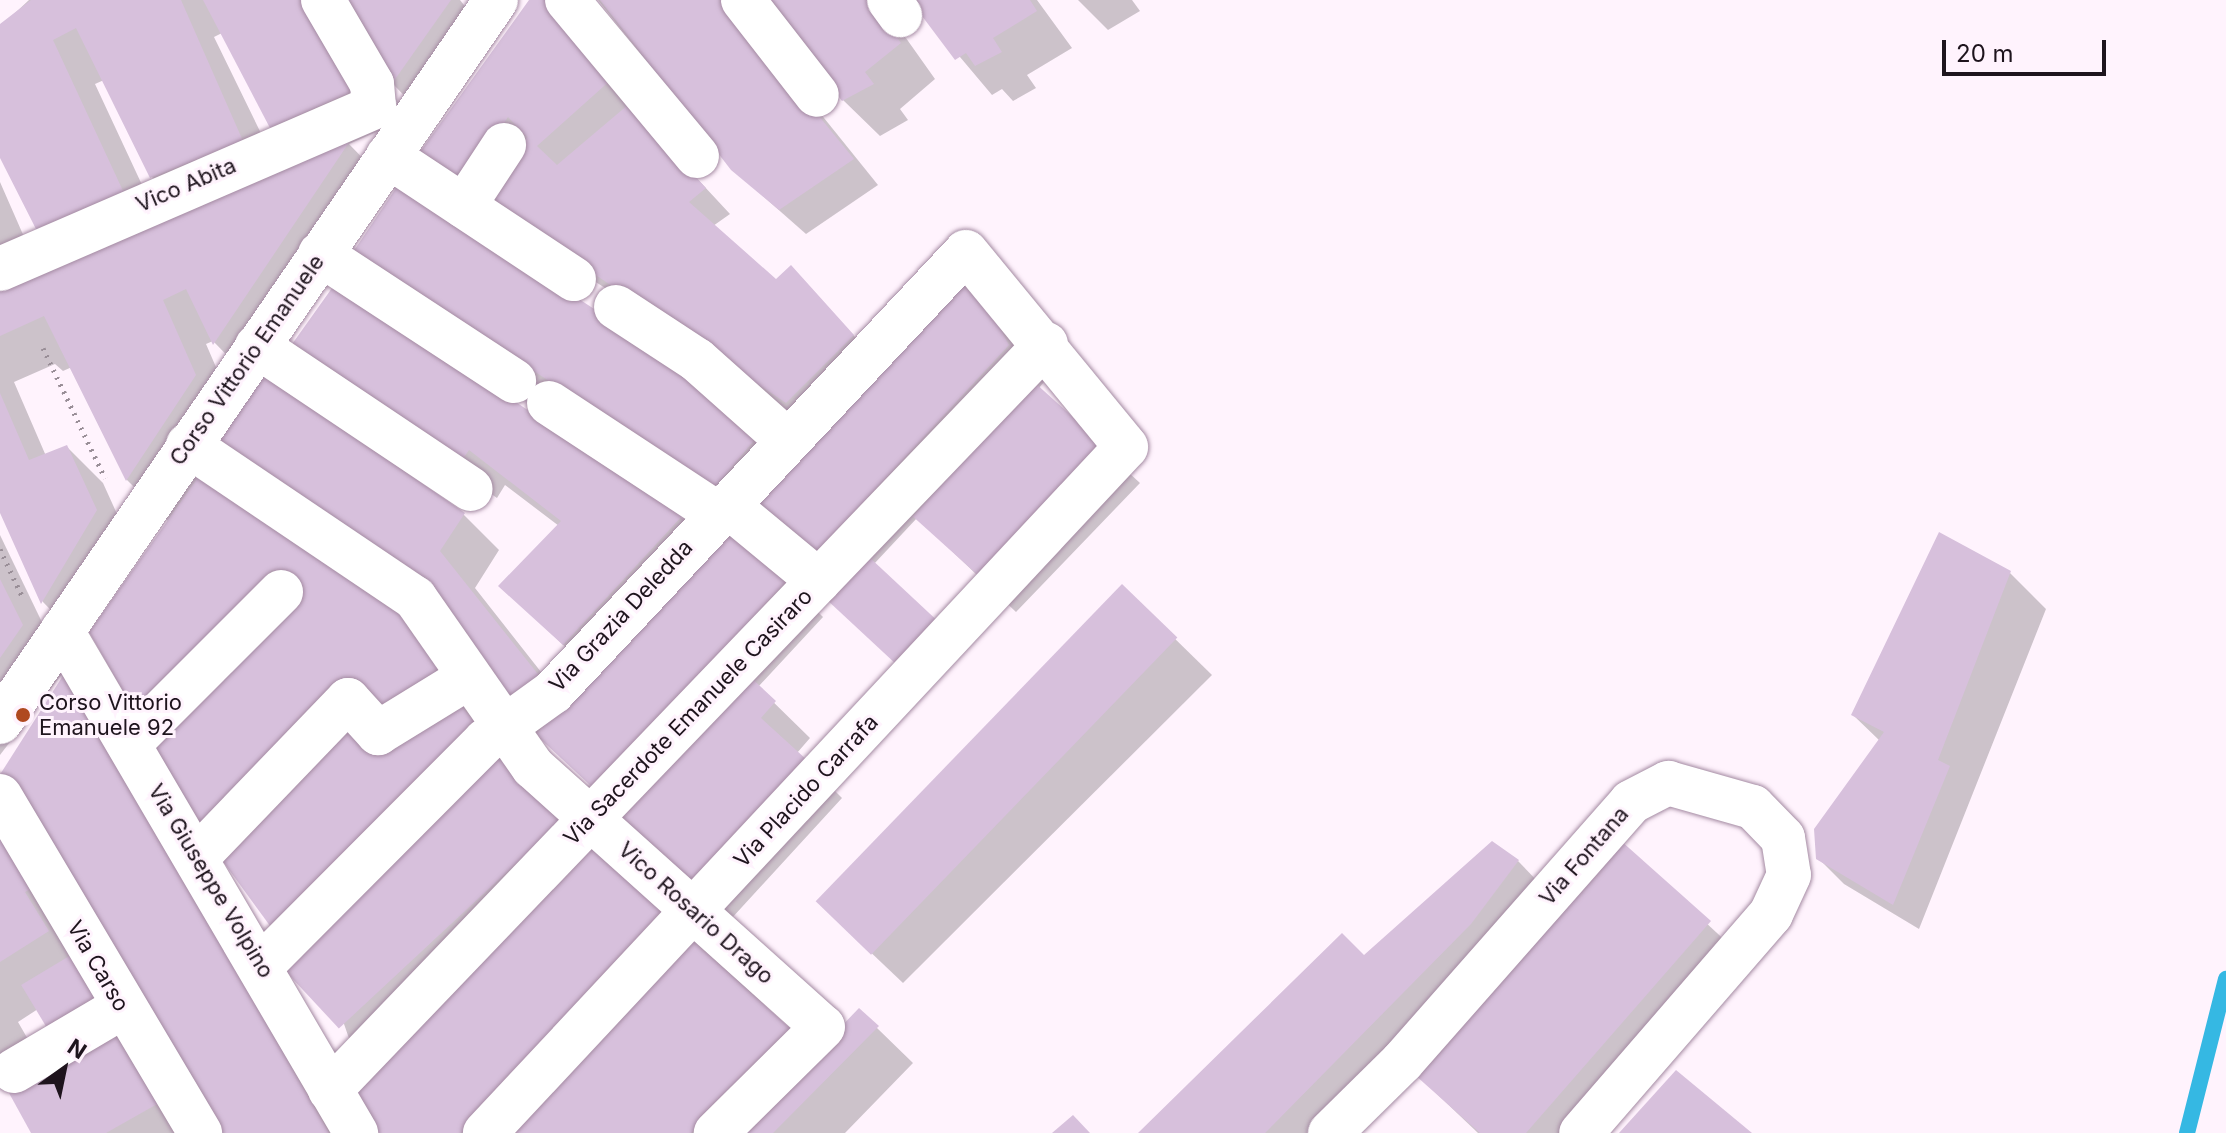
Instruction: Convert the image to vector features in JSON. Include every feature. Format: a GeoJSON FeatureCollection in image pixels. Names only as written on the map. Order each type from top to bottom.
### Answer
{"type":"FeatureCollection","features":[{"type":"Feature","properties":{"kind":"street"},"geometry":{"type":"LineString","coordinates":[[323,0],[372,84],[390,130],[464,206],[574,279]]}},
{"type":"Feature","properties":{"kind":"street","name":"Corso Vittorio Emanuele"},"geometry":{"type":"LineString","coordinates":[[0,722],[320,254],[390,130],[496,0]]}},
{"type":"Feature","properties":{"kind":"street"},"geometry":{"type":"LineString","coordinates":[[567,0],[697,156]]}},
{"type":"Feature","properties":{"kind":"street"},"geometry":{"type":"LineString","coordinates":[[743,0],[817,95]]}},
{"type":"Feature","properties":{"kind":"street","name":"Vico Abita"},"geometry":{"type":"LineString","coordinates":[[0,269],[390,130]]}},
{"type":"Feature","properties":{"kind":"street"},"geometry":{"type":"LineString","coordinates":[[464,206],[504,145]]}},
{"type":"Feature","properties":{"kind":"street","name":"Via Grazia Deledda"},"geometry":{"type":"LineString","coordinates":[[262,965],[501,726],[553,692],[966,252],[1046,344]]}},
{"type":"Feature","properties":{"kind":"street"},"geometry":{"type":"LineString","coordinates":[[320,254],[532,392],[722,510],[819,581]]}},
{"type":"Feature","properties":{"kind":"street"},"geometry":{"type":"LineString","coordinates":[[616,307],[697,360],[788,441]]}},
{"type":"Feature","properties":{"kind":"street","name":"Via Placido Carrafa"},"geometry":{"type":"LineString","coordinates":[[485,1133],[1126,447],[1046,344]]}},
{"type":"Feature","properties":{"kind":"street","name":"Via Sacerdote Emanuele Casiraro"},"geometry":{"type":"LineString","coordinates":[[330,1090],[1046,344]]}},
{"type":"Feature","properties":{"kind":"street"},"geometry":{"type":"LineString","coordinates":[[257,346],[471,489]]}},
{"type":"Feature","properties":{"kind":"street","name":"Vico Rosario Drago"},"geometry":{"type":"LineString","coordinates":[[188,445],[415,598],[501,726],[591,818],[823,1027],[716,1133]]}},
{"type":"Feature","properties":{"kind":"street"},"geometry":{"type":"LineString","coordinates":[[129,744],[281,592]]}},
{"type":"Feature","properties":{"kind":"street","name":"Via Giuseppe Volpino"},"geometry":{"type":"LineString","coordinates":[[62,631],[199,855],[356,1133]]}},
{"type":"Feature","properties":{"kind":"street"},"geometry":{"type":"LineString","coordinates":[[199,855],[348,700],[378,733],[469,677]]}},
{"type":"Feature","properties":{"kind":"street","name":"Via Fontana"},"geometry":{"type":"LineString","coordinates":[[1330,1133],[1413,1051],[1631,802],[1668,783],[1753,807],[1783,838],[1789,875],[1771,914],[1581,1133]]}},
{"type":"Feature","properties":{"kind":"street","name":"Via Carso"},"geometry":{"type":"LineString","coordinates":[[0,796],[121,1008],[184,1128]]}},
{"type":"Feature","properties":{"kind":"street"},"geometry":{"type":"LineString","coordinates":[[14,1071],[121,1008]]}},
{"type":"Feature","properties":{"kind":"path"},"geometry":{"type":"LineString","coordinates":[[43,348],[130,530]]}},
{"type":"Feature","properties":{"kind":"building"},"geometry":{"type":"Polygon","coordinates":[[[31,0],[181,0],[243,141],[150,178],[76,28],[53,40],[124,193],[37,231],[0,158],[0,24],[31,0]]]}},
{"type":"Feature","properties":{"kind":"building"},"geometry":{"type":"Polygon","coordinates":[[[203,0],[307,0],[358,89],[270,128],[203,0]]]}},
{"type":"Feature","properties":{"kind":"building"},"geometry":{"type":"Polygon","coordinates":[[[344,0],[451,0],[391,85],[344,0]]]}},
{"type":"Feature","properties":{"kind":"building"},"geometry":{"type":"Polygon","coordinates":[[[529,0],[549,0],[613,78],[537,146],[557,165],[629,104],[706,188],[689,202],[776,279],[791,265],[854,335],[786,403],[487,202],[527,137],[508,117],[461,184],[417,156],[529,0]]]}},
{"type":"Feature","properties":{"kind":"building"},"geometry":{"type":"Polygon","coordinates":[[[600,0],[724,0],[854,159],[779,210],[731,170],[600,0]]]}},
{"type":"Feature","properties":{"kind":"building"},"geometry":{"type":"Polygon","coordinates":[[[764,0],[871,0],[901,43],[865,72],[874,84],[842,101],[764,0]]]}},
{"type":"Feature","properties":{"kind":"building"},"geometry":{"type":"Polygon","coordinates":[[[910,0],[1030,0],[1037,11],[993,38],[1002,52],[975,66],[966,53],[955,60],[910,0]]]}},
{"type":"Feature","properties":{"kind":"building"},"geometry":{"type":"Polygon","coordinates":[[[338,131],[348,144],[213,345],[186,289],[163,300],[196,375],[126,481],[44,316],[0,336],[0,287],[338,131]]]}},
{"type":"Feature","properties":{"kind":"building"},"geometry":{"type":"Polygon","coordinates":[[[400,182],[692,373],[757,437],[713,489],[353,252],[400,182]]]}},
{"type":"Feature","properties":{"kind":"building"},"geometry":{"type":"Polygon","coordinates":[[[960,275],[983,297],[1009,345],[815,554],[747,504],[960,275]]]}},
{"type":"Feature","properties":{"kind":"building"},"geometry":{"type":"Polygon","coordinates":[[[337,281],[683,515],[563,645],[498,586],[561,521],[469,450],[460,463],[290,347],[337,281]]]}},
{"type":"Feature","properties":{"kind":"building"},"geometry":{"type":"Polygon","coordinates":[[[264,374],[465,513],[440,551],[545,683],[505,710],[218,445],[264,374]]]}},
{"type":"Feature","properties":{"kind":"building"},"geometry":{"type":"Polygon","coordinates":[[[1034,382],[1105,446],[984,581],[913,517],[1034,382]]]}},
{"type":"Feature","properties":{"kind":"building"},"geometry":{"type":"Polygon","coordinates":[[[0,393],[29,460],[67,445],[97,510],[41,604],[0,513],[0,393]]]}},
{"type":"Feature","properties":{"kind":"building"},"geometry":{"type":"Polygon","coordinates":[[[204,469],[404,606],[450,675],[383,720],[333,692],[204,829],[155,749],[287,579],[272,570],[137,716],[89,632],[204,469]]]}},
{"type":"Feature","properties":{"kind":"building"},"geometry":{"type":"Polygon","coordinates":[[[730,526],[788,580],[593,788],[536,734],[730,526]]]}},
{"type":"Feature","properties":{"kind":"building"},"geometry":{"type":"Polygon","coordinates":[[[1939,532],[2011,571],[1938,760],[1950,766],[1893,905],[1816,859],[1814,829],[1884,732],[1851,715],[1939,532]]]}},
{"type":"Feature","properties":{"kind":"building"},"geometry":{"type":"Polygon","coordinates":[[[868,556],[938,621],[897,665],[827,600],[868,556]]]}},
{"type":"Feature","properties":{"kind":"building"},"geometry":{"type":"Polygon","coordinates":[[[0,579],[23,625],[0,658],[0,579]]]}},
{"type":"Feature","properties":{"kind":"building"},"geometry":{"type":"Polygon","coordinates":[[[1122,584],[1177,637],[871,955],[816,901],[1122,584]]]}},
{"type":"Feature","properties":{"kind":"building"},"geometry":{"type":"Polygon","coordinates":[[[745,672],[776,701],[761,718],[807,760],[694,884],[615,813],[745,672]]]}},
{"type":"Feature","properties":{"kind":"building"},"geometry":{"type":"Polygon","coordinates":[[[64,674],[329,1133],[217,1133],[1,773],[64,674]]]}},
{"type":"Feature","properties":{"kind":"building"},"geometry":{"type":"Polygon","coordinates":[[[454,698],[480,728],[276,934],[219,856],[350,714],[454,698]]]}},
{"type":"Feature","properties":{"kind":"building"},"geometry":{"type":"Polygon","coordinates":[[[493,748],[561,821],[339,1028],[271,955],[493,748]]]}},
{"type":"Feature","properties":{"kind":"building"},"geometry":{"type":"Polygon","coordinates":[[[0,820],[38,885],[25,892],[49,931],[0,962],[0,820]]]}},
{"type":"Feature","properties":{"kind":"building"},"geometry":{"type":"Polygon","coordinates":[[[1620,840],[1711,921],[1526,1133],[1480,1133],[1415,1075],[1620,840]]]}},
{"type":"Feature","properties":{"kind":"building"},"geometry":{"type":"Polygon","coordinates":[[[1492,841],[1519,860],[1471,924],[1265,1133],[1138,1133],[1342,933],[1364,955],[1492,841]]]}},
{"type":"Feature","properties":{"kind":"building"},"geometry":{"type":"Polygon","coordinates":[[[592,845],[669,915],[461,1133],[379,1133],[354,1096],[592,845]]]}},
{"type":"Feature","properties":{"kind":"building"},"geometry":{"type":"Polygon","coordinates":[[[691,939],[791,1029],[691,1133],[506,1133],[691,939]]]}},
{"type":"Feature","properties":{"kind":"building"},"geometry":{"type":"Polygon","coordinates":[[[76,952],[105,1001],[50,1034],[21,985],[76,952]]]}},
{"type":"Feature","properties":{"kind":"building"},"geometry":{"type":"Polygon","coordinates":[[[859,1008],[879,1026],[773,1133],[739,1133],[859,1008]]]}},
{"type":"Feature","properties":{"kind":"building"},"geometry":{"type":"Polygon","coordinates":[[[118,1031],[159,1103],[106,1133],[31,1133],[9,1093],[118,1031]]]}},
{"type":"Feature","properties":{"kind":"building"},"geometry":{"type":"Polygon","coordinates":[[[1676,1070],[1752,1133],[1619,1133],[1676,1070]]]}},
{"type":"Feature","properties":{"kind":"building"},"geometry":{"type":"Polygon","coordinates":[[[1073,1115],[1090,1133],[1052,1133],[1073,1115]]]}},
{"type":"Feature","properties":{"kind":"waterway"},"geometry":{"type":"LineString","coordinates":[[2187,1133],[2226,979]]}},
{"type":"Feature","properties":{"kind":"place","name":"Corso Vittorio Emanuele 92"},"geometry":{"type":"Point","coordinates":[23,715]}}]}
